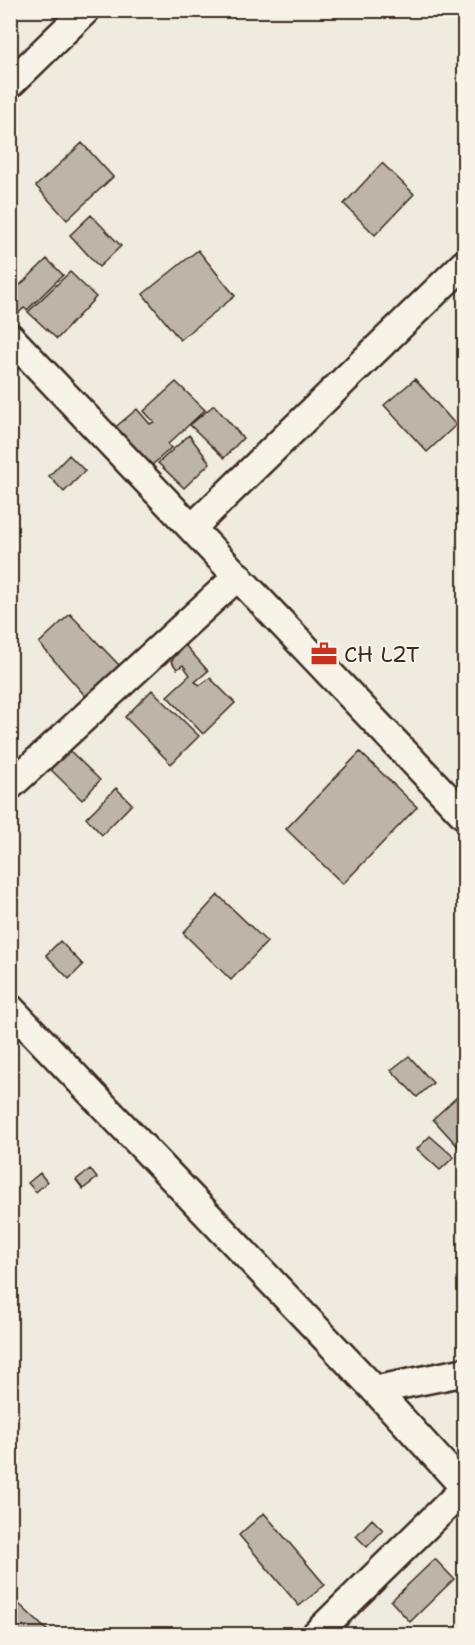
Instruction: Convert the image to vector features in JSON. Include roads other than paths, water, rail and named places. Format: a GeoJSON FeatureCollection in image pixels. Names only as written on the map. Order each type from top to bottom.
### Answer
{"type":"FeatureCollection","features":[{"type":"Feature","properties":{"kind":"street"},"geometry":{"type":"LineString","coordinates":[[10,84],[86,10]]}},
{"type":"Feature","properties":{"kind":"street"},"geometry":{"type":"LineString","coordinates":[[192,528],[465,264]]}},
{"type":"Feature","properties":{"kind":"street"},"geometry":{"type":"LineString","coordinates":[[10,337],[465,815]]}},
{"type":"Feature","properties":{"kind":"street"},"geometry":{"type":"LineString","coordinates":[[10,786],[238,576]]}},
{"type":"Feature","properties":{"kind":"street"},"geometry":{"type":"LineString","coordinates":[[10,1008],[375,1390],[465,1488],[316,1635]]}},
{"type":"Feature","properties":{"kind":"street"},"geometry":{"type":"LineString","coordinates":[[375,1390],[465,1372]]}},
{"type":"Feature","properties":{"kind":"place","name":"CH L2T"},"geometry":{"type":"Point","coordinates":[324,654]}}]}
